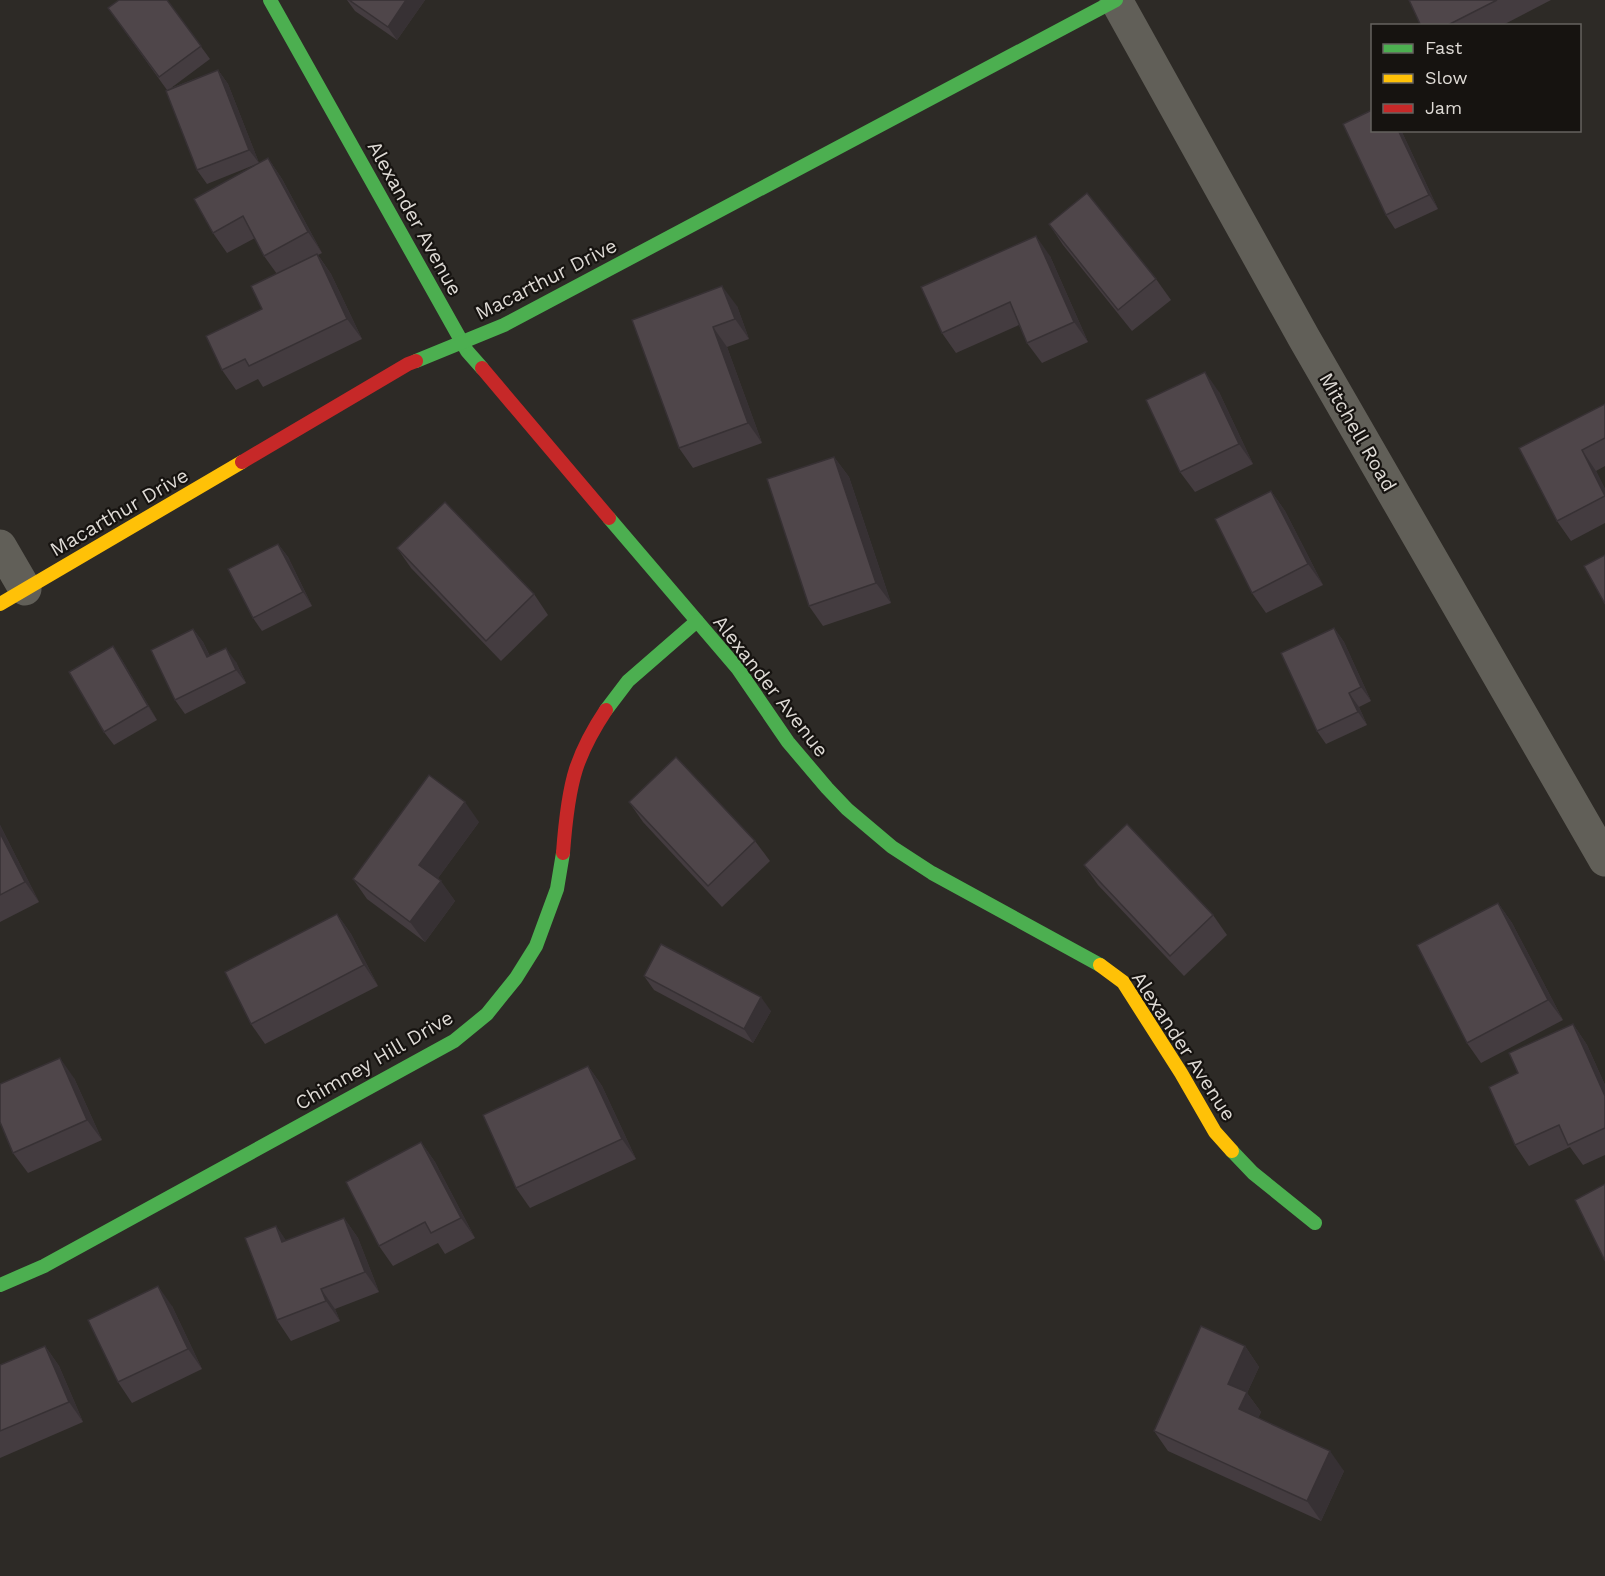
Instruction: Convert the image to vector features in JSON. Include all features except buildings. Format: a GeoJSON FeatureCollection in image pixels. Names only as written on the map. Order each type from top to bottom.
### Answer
{"type":"FeatureCollection","features":[{"type":"Feature","properties":{"kind":"street","name":"Alexander Avenue"},"geometry":{"type":"LineString","coordinates":[[270,0],[467,351],[738,669],[758,702],[806,766],[855,815],[885,840],[950,884],[1102,966],[1123,982],[1181,1072],[1215,1132],[1253,1173],[1315,1223]]}},
{"type":"Feature","properties":{"kind":"street","name":"Macarthur Drive"},"geometry":{"type":"LineString","coordinates":[[12,597],[408,364],[504,324],[1116,0]]}},
{"type":"Feature","properties":{"kind":"street","name":"Mitchell Road"},"geometry":{"type":"LineString","coordinates":[[1116,0],[1304,338],[1605,860]]}},
{"type":"Feature","properties":{"kind":"street"},"geometry":{"type":"LineString","coordinates":[[0,546],[12,597]]}},
{"type":"Feature","properties":{"kind":"street","name":"Chimney Hill Drive"},"geometry":{"type":"LineString","coordinates":[[0,1285],[44,1266],[454,1041],[487,1014],[516,978],[536,946],[557,889],[563,858],[564,823],[576,769],[590,737],[628,681],[697,621]]}},
{"type":"Feature","properties":{"kind":"traffic: fast"},"geometry":{"type":"LineString","coordinates":[[270,0],[467,351],[482,368]]}},
{"type":"Feature","properties":{"kind":"traffic: fast"},"geometry":{"type":"LineString","coordinates":[[416,361],[504,325],[1116,0]]}},
{"type":"Feature","properties":{"kind":"traffic: fast"},"geometry":{"type":"LineString","coordinates":[[609,518],[738,669],[788,742],[847,809],[892,847],[932,873],[1100,965]]}},
{"type":"Feature","properties":{"kind":"traffic: fast"},"geometry":{"type":"LineString","coordinates":[[606,710],[628,681],[697,621]]}},
{"type":"Feature","properties":{"kind":"traffic: fast"},"geometry":{"type":"LineString","coordinates":[[0,1285],[44,1266],[454,1041],[487,1014],[516,978],[536,946],[557,889],[563,853]]}},
{"type":"Feature","properties":{"kind":"traffic: fast"},"geometry":{"type":"LineString","coordinates":[[1232,1151],[1253,1173],[1315,1223]]}},
{"type":"Feature","properties":{"kind":"traffic: slow"},"geometry":{"type":"LineString","coordinates":[[0,604],[242,462]]}},
{"type":"Feature","properties":{"kind":"traffic: slow"},"geometry":{"type":"LineString","coordinates":[[1100,965],[1123,982],[1181,1073],[1215,1132],[1232,1151]]}},
{"type":"Feature","properties":{"kind":"traffic: jam"},"geometry":{"type":"LineString","coordinates":[[242,462],[416,361]]}},
{"type":"Feature","properties":{"kind":"traffic: jam"},"geometry":{"type":"LineString","coordinates":[[482,368],[609,518]]}},
{"type":"Feature","properties":{"kind":"traffic: jam"},"geometry":{"type":"LineString","coordinates":[[563,853],[569,799],[576,769],[589,738],[606,710]]}}]}
